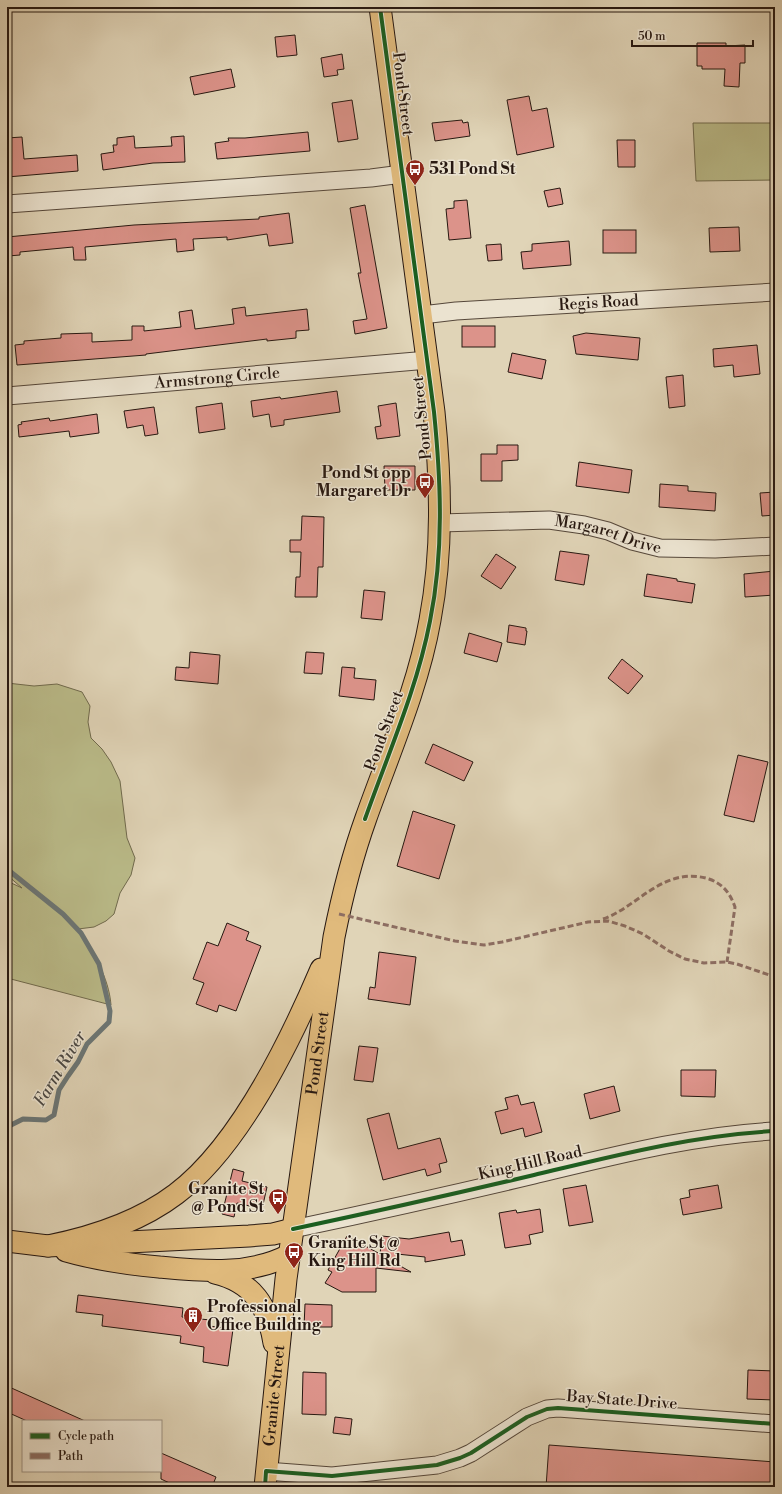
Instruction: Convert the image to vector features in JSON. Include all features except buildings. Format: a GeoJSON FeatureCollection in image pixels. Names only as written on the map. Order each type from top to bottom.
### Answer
{"type":"FeatureCollection","features":[{"type":"Feature","properties":{"kind":"main road","name":"Pond Street"},"geometry":{"type":"LineString","coordinates":[[289,1256],[334,937],[342,898],[359,839],[422,655],[430,621],[436,583],[440,523],[438,458],[428,360],[380,7]]}},
{"type":"Feature","properties":{"kind":"main road"},"geometry":{"type":"LineString","coordinates":[[48,1246],[88,1237],[128,1221],[175,1195],[202,1170],[235,1129],[258,1095],[299,1019],[334,937]]}},
{"type":"Feature","properties":{"kind":"main road"},"geometry":{"type":"LineString","coordinates":[[48,1246],[249,1236],[273,1234],[293,1229]]}},
{"type":"Feature","properties":{"kind":"main road"},"geometry":{"type":"LineString","coordinates":[[7,1241],[48,1246],[115,1262],[201,1270],[248,1268],[272,1263],[289,1256]]}},
{"type":"Feature","properties":{"kind":"main road","name":"Granite Street"},"geometry":{"type":"LineString","coordinates":[[266,1479],[276,1370],[289,1256]]}},
{"type":"Feature","properties":{"kind":"main road"},"geometry":{"type":"LineString","coordinates":[[201,1270],[236,1280],[256,1296],[264,1308],[272,1329],[276,1370]]}},
{"type":"Feature","properties":{"kind":"street"},"geometry":{"type":"LineString","coordinates":[[7,204],[356,179],[402,174]]}},
{"type":"Feature","properties":{"kind":"street","name":"Regis Road"},"geometry":{"type":"LineString","coordinates":[[422,315],[456,311],[775,292]]}},
{"type":"Feature","properties":{"kind":"street","name":"Armstrong Circle"},"geometry":{"type":"LineString","coordinates":[[7,396],[428,360]]}},
{"type":"Feature","properties":{"kind":"street","name":"Margaret Drive"},"geometry":{"type":"LineString","coordinates":[[440,523],[549,520],[573,522],[590,526],[608,531],[632,541],[660,548],[709,549],[775,546]]}},
{"type":"Feature","properties":{"kind":"street","name":"King Hill Road"},"geometry":{"type":"LineString","coordinates":[[293,1229],[642,1150],[714,1137],[775,1131]]}},
{"type":"Feature","properties":{"kind":"street","name":"Bay State Drive"},"geometry":{"type":"LineString","coordinates":[[266,1479],[332,1476],[437,1465],[471,1454],[527,1417],[547,1409],[558,1408],[775,1424]]}},
{"type":"Feature","properties":{"kind":"green space"},"geometry":{"type":"Polygon","coordinates":[[[693,123],[775,123],[775,180],[696,181],[693,123]]]}},
{"type":"Feature","properties":{"kind":"green space"},"geometry":{"type":"Polygon","coordinates":[[[7,683],[34,686],[57,684],[82,692],[90,706],[88,722],[91,738],[102,749],[111,762],[120,781],[127,838],[135,858],[131,875],[120,893],[114,914],[106,921],[94,927],[78,929],[95,956],[104,975],[110,995],[111,1005],[7,978],[7,881],[22,888],[7,875],[7,683]]]}},
{"type":"Feature","properties":{"kind":"waterway","name":"Farm River"},"geometry":{"type":"LineString","coordinates":[[7,869],[63,914],[81,933],[99,964],[110,1011],[109,1022],[87,1044],[78,1062],[59,1090],[54,1115],[46,1120],[23,1119],[7,1127]]}},
{"type":"Feature","properties":{"kind":"marked path"},"geometry":{"type":"LineString","coordinates":[[603,919],[628,906],[652,889],[665,882],[693,876],[709,879],[722,886],[731,897],[735,907],[727,962]]}},
{"type":"Feature","properties":{"kind":"marked path"},"geometry":{"type":"LineString","coordinates":[[339,914],[455,941],[484,945],[588,922],[608,921],[625,926],[643,934],[669,951],[685,959],[704,963],[727,962],[775,977]]}},
{"type":"Feature","properties":{"kind":"cycle path"},"geometry":{"type":"LineString","coordinates":[[365,819],[418,671],[430,621],[438,569],[440,517],[440,491],[434,412],[380,7]]}},
{"type":"Feature","properties":{"kind":"cycle path"},"geometry":{"type":"LineString","coordinates":[[293,1229],[444,1196],[654,1147],[714,1137],[775,1131]]}},
{"type":"Feature","properties":{"kind":"cycle path"},"geometry":{"type":"LineString","coordinates":[[265,1487],[266,1471],[332,1476],[437,1465],[471,1453],[527,1417],[547,1409],[558,1408],[775,1424]]}},
{"type":"Feature","properties":{"kind":"place","name":"531 Pond St"},"geometry":{"type":"Point","coordinates":[415,186]}},
{"type":"Feature","properties":{"kind":"place","name":"Pond St opp Margaret Dr"},"geometry":{"type":"Point","coordinates":[425,499]}},
{"type":"Feature","properties":{"kind":"place","name":"Granite St @ Pond St"},"geometry":{"type":"Point","coordinates":[278,1215]}},
{"type":"Feature","properties":{"kind":"place","name":"Granite St @ King Hill Rd"},"geometry":{"type":"Point","coordinates":[294,1269]}},
{"type":"Feature","properties":{"kind":"place","name":"Professional Office Building"},"geometry":{"type":"Point","coordinates":[193,1333]}}]}
